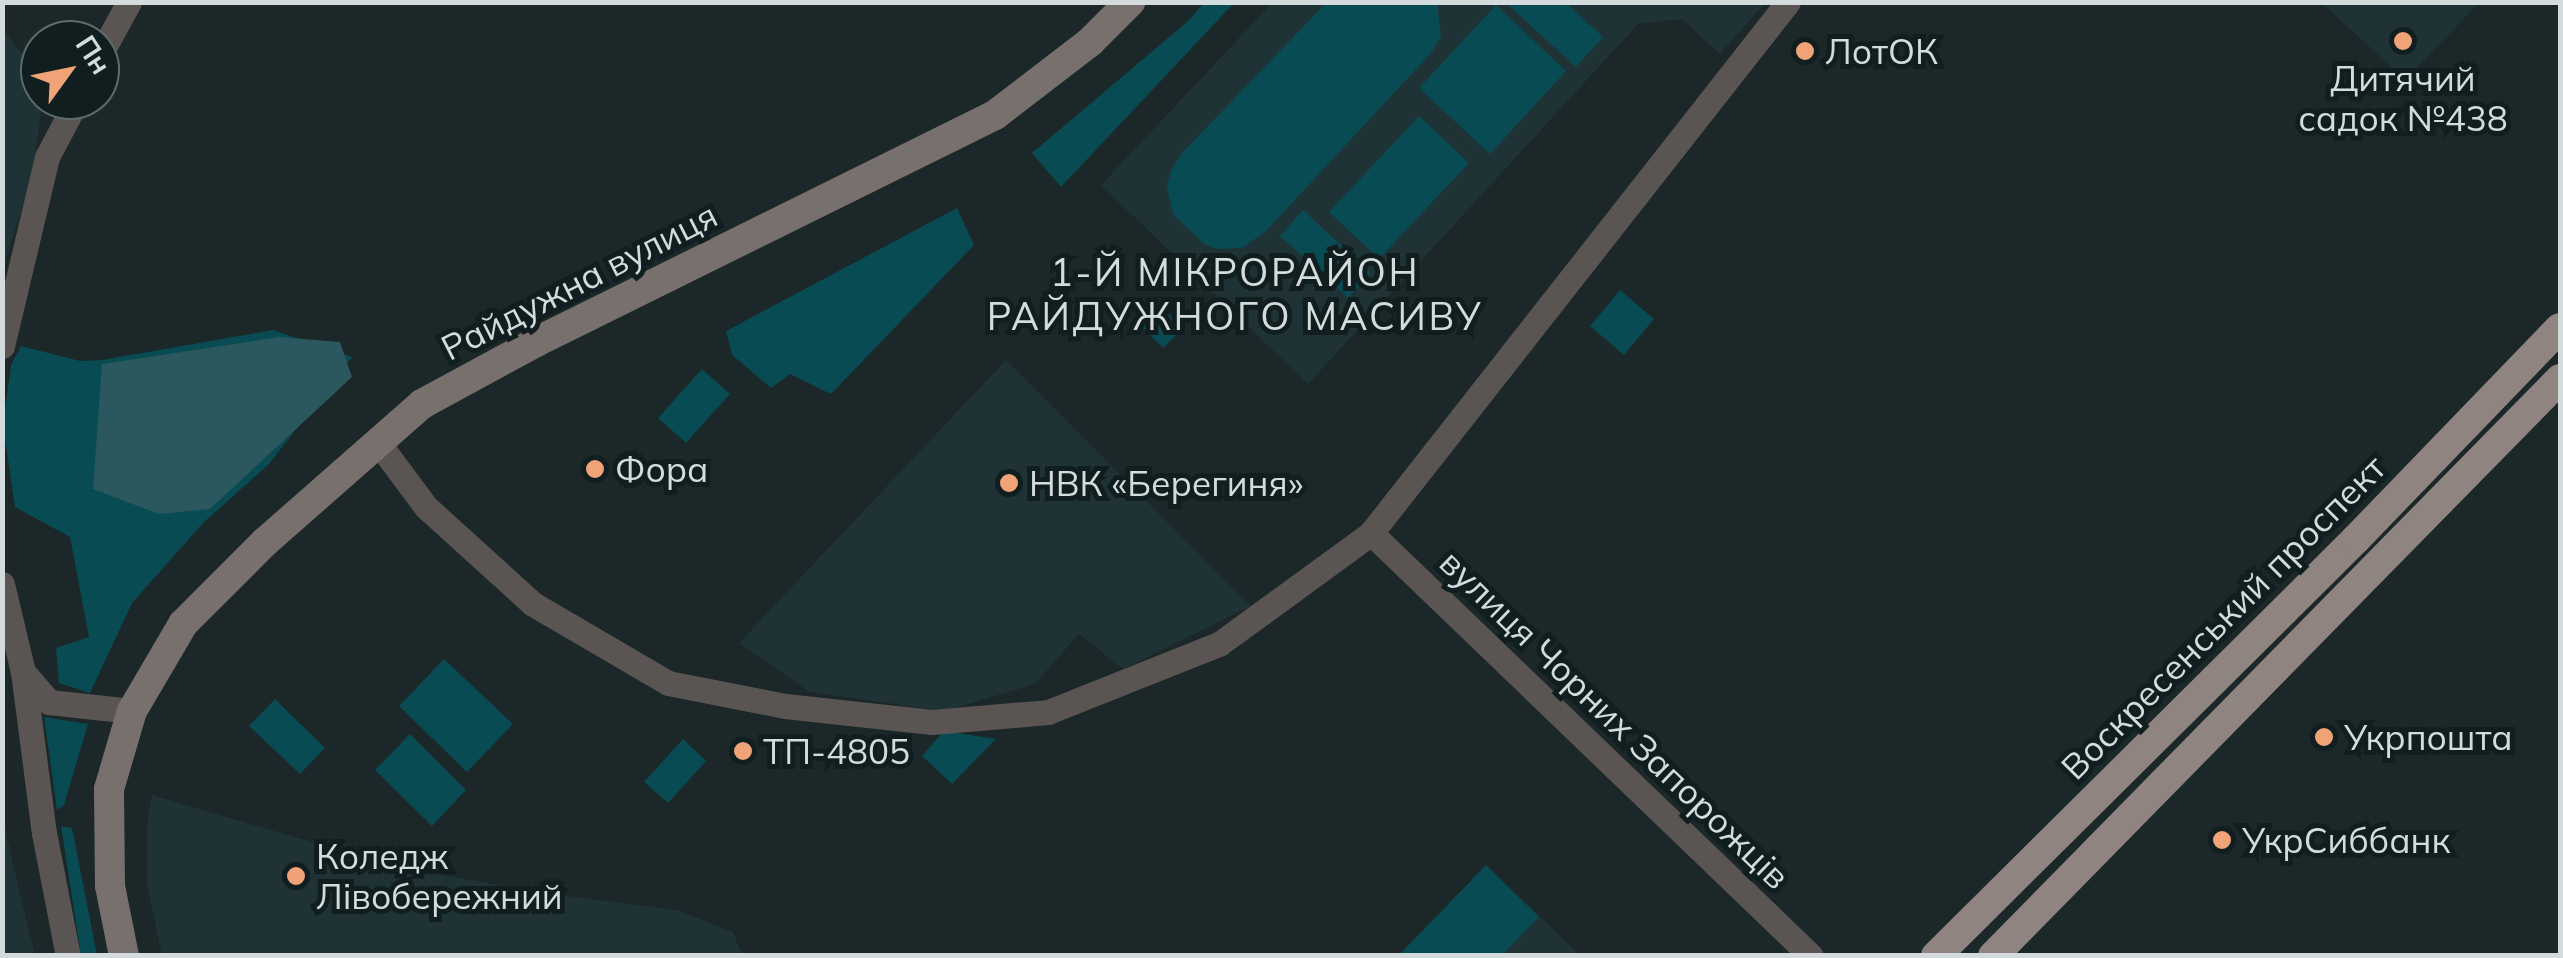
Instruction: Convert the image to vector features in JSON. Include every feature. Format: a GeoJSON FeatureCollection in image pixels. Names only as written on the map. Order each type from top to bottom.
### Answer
{"type":"FeatureCollection","features":[{"type":"Feature","properties":{"kind":"main road","name":"Воскресенський проспект"},"geometry":{"type":"LineString","coordinates":[[1936,956],[2356,539],[2560,328]]}},
{"type":"Feature","properties":{"kind":"main road","name":"Воскресенський проспект"},"geometry":{"type":"LineString","coordinates":[[1993,956],[2560,379]]}},
{"type":"Feature","properties":{"kind":"street","name":"Райдужна вулиця"},"geometry":{"type":"LineString","coordinates":[[124,956],[110,886],[109,789],[132,712],[183,624],[376,442],[422,404],[536,342],[995,114],[1090,42],[1130,2]]}},
{"type":"Feature","properties":{"kind":"street"},"geometry":{"type":"LineString","coordinates":[[376,442],[426,507],[533,604],[668,683],[843,714],[932,722],[1048,712],[1220,644],[1371,533],[1788,2]]}},
{"type":"Feature","properties":{"kind":"street"},"geometry":{"type":"LineString","coordinates":[[2,346],[47,157],[66,120]]}},
{"type":"Feature","properties":{"kind":"street","name":"вулиця Чорних Запорожців"},"geometry":{"type":"LineString","coordinates":[[1371,533],[1810,956]]}},
{"type":"Feature","properties":{"kind":"street"},"geometry":{"type":"LineString","coordinates":[[2,584],[23,672],[44,833],[68,956]]}},
{"type":"Feature","properties":{"kind":"street"},"geometry":{"type":"LineString","coordinates":[[23,672],[49,702],[132,712]]}},
{"type":"Feature","properties":{"kind":"shaded area"},"geometry":{"type":"Polygon","coordinates":[[[1204,3],[1234,3],[1061,187],[1032,153],[1187,22],[1204,3]]]}},
{"type":"Feature","properties":{"kind":"shaded area"},"geometry":{"type":"Polygon","coordinates":[[[1272,3],[1765,3],[1720,54],[1682,19],[1638,24],[1308,384],[1101,185],[1272,3]]]}},
{"type":"Feature","properties":{"kind":"shaded area"},"geometry":{"type":"Polygon","coordinates":[[[1326,3],[1437,3],[1441,36],[1432,52],[1266,231],[1242,248],[1216,249],[1204,244],[1173,214],[1167,187],[1171,170],[1181,154],[1326,3]]]}},
{"type":"Feature","properties":{"kind":"shaded area"},"geometry":{"type":"Polygon","coordinates":[[[1506,3],[1566,3],[1603,37],[1576,67],[1506,3]]]}},
{"type":"Feature","properties":{"kind":"shaded area","name":"Дитячий садок №438"},"geometry":{"type":"Polygon","coordinates":[[[2322,3],[2479,3],[2405,80],[2322,3]]]}},
{"type":"Feature","properties":{"kind":"shaded area"},"geometry":{"type":"Polygon","coordinates":[[[1496,5],[1566,71],[1490,154],[1419,88],[1496,5]]]}},
{"type":"Feature","properties":{"kind":"shaded area"},"geometry":{"type":"Polygon","coordinates":[[[2,29],[20,51],[20,120],[40,120],[32,175],[6,259],[2,258],[2,29]]]}},
{"type":"Feature","properties":{"kind":"shaded area"},"geometry":{"type":"Polygon","coordinates":[[[1419,116],[1469,163],[1379,259],[1329,212],[1419,116]]]}},
{"type":"Feature","properties":{"kind":"shaded area"},"geometry":{"type":"Polygon","coordinates":[[[957,208],[974,245],[831,394],[790,374],[771,388],[732,355],[726,331],[957,208]]]}},
{"type":"Feature","properties":{"kind":"shaded area"},"geometry":{"type":"Polygon","coordinates":[[[1303,210],[1371,273],[1348,298],[1280,236],[1303,210]]]}},
{"type":"Feature","properties":{"kind":"shaded area"},"geometry":{"type":"Polygon","coordinates":[[[1620,290],[1654,319],[1624,355],[1590,326],[1620,290]]]}},
{"type":"Feature","properties":{"kind":"shaded area"},"geometry":{"type":"Polygon","coordinates":[[[1155,299],[1182,329],[1163,348],[1135,320],[1155,299]]]}},
{"type":"Feature","properties":{"kind":"shaded area"},"geometry":{"type":"Polygon","coordinates":[[[273,330],[352,357],[269,464],[203,523],[132,603],[90,693],[59,683],[56,648],[89,637],[70,537],[15,507],[3,425],[11,365],[21,346],[80,361],[102,360],[273,330]]]}},
{"type":"Feature","properties":{"kind":"shaded area"},"geometry":{"type":"Polygon","coordinates":[[[280,337],[340,342],[352,377],[210,509],[159,514],[93,489],[102,364],[280,337]]]}},
{"type":"Feature","properties":{"kind":"shaded area","name":"НВК «Берегиня»"},"geometry":{"type":"Polygon","coordinates":[[[1006,360],[1251,606],[1123,669],[1079,634],[1035,684],[945,711],[810,692],[739,643],[1006,360]]]}},
{"type":"Feature","properties":{"kind":"shaded area"},"geometry":{"type":"Polygon","coordinates":[[[702,369],[730,394],[686,443],[658,418],[702,369]]]}},
{"type":"Feature","properties":{"kind":"shaded area"},"geometry":{"type":"Polygon","coordinates":[[[444,659],[513,724],[467,772],[399,706],[444,659]]]}},
{"type":"Feature","properties":{"kind":"shaded area"},"geometry":{"type":"Polygon","coordinates":[[[275,699],[325,748],[300,774],[249,726],[275,699]]]}},
{"type":"Feature","properties":{"kind":"shaded area"},"geometry":{"type":"Polygon","coordinates":[[[44,717],[88,724],[64,805],[57,810],[44,717]]]}},
{"type":"Feature","properties":{"kind":"shaded area"},"geometry":{"type":"Polygon","coordinates":[[[944,731],[996,739],[952,784],[922,756],[944,731]]]}},
{"type":"Feature","properties":{"kind":"shaded area"},"geometry":{"type":"Polygon","coordinates":[[[410,734],[466,790],[432,826],[375,770],[410,734]]]}},
{"type":"Feature","properties":{"kind":"shaded area"},"geometry":{"type":"Polygon","coordinates":[[[683,739],[706,761],[668,803],[644,782],[683,739]]]}},
{"type":"Feature","properties":{"kind":"shaded area","name":"Коледж Лівобережний"},"geometry":{"type":"Polygon","coordinates":[[[152,795],[396,867],[544,893],[677,910],[733,932],[742,955],[162,955],[147,884],[147,824],[152,795]]]}},
{"type":"Feature","properties":{"kind":"shaded area"},"geometry":{"type":"Polygon","coordinates":[[[3,819],[20,894],[35,955],[3,955],[3,819]]]}},
{"type":"Feature","properties":{"kind":"shaded area"},"geometry":{"type":"Polygon","coordinates":[[[61,826],[72,828],[97,955],[81,955],[61,826]]]}},
{"type":"Feature","properties":{"kind":"shaded area"},"geometry":{"type":"Polygon","coordinates":[[[1486,865],[1577,952],[1574,956],[1399,956],[1486,865]]]}},
{"type":"Feature","properties":{"kind":"shaded area"},"geometry":{"type":"Polygon","coordinates":[[[1486,865],[1539,917],[1502,955],[1399,955],[1486,865]]]}},
{"type":"Feature","properties":{"kind":"place","name":"Дитячий садок №438"},"geometry":{"type":"Point","coordinates":[2403,41]}},
{"type":"Feature","properties":{"kind":"place","name":"ЛотОК"},"geometry":{"type":"Point","coordinates":[1805,51]}},
{"type":"Feature","properties":{"kind":"place","name":"Фора"},"geometry":{"type":"Point","coordinates":[595,469]}},
{"type":"Feature","properties":{"kind":"place","name":"НВК «Берегиня»"},"geometry":{"type":"Point","coordinates":[1009,483]}},
{"type":"Feature","properties":{"kind":"place","name":"Укрпошта"},"geometry":{"type":"Point","coordinates":[2324,737]}},
{"type":"Feature","properties":{"kind":"place","name":"ТП-4805"},"geometry":{"type":"Point","coordinates":[743,751]}},
{"type":"Feature","properties":{"kind":"place","name":"УкрСиббанк"},"geometry":{"type":"Point","coordinates":[2222,840]}},
{"type":"Feature","properties":{"kind":"place","name":"Коледж Лівобережний"},"geometry":{"type":"Point","coordinates":[296,876]}},
{"type":"Feature","properties":{"kind":"district","name":"1-Й МІКРОРАЙОН РАЙДУЖНОГО МАСИВУ"},"geometry":{"type":"Point","coordinates":[1235,295]}}]}
